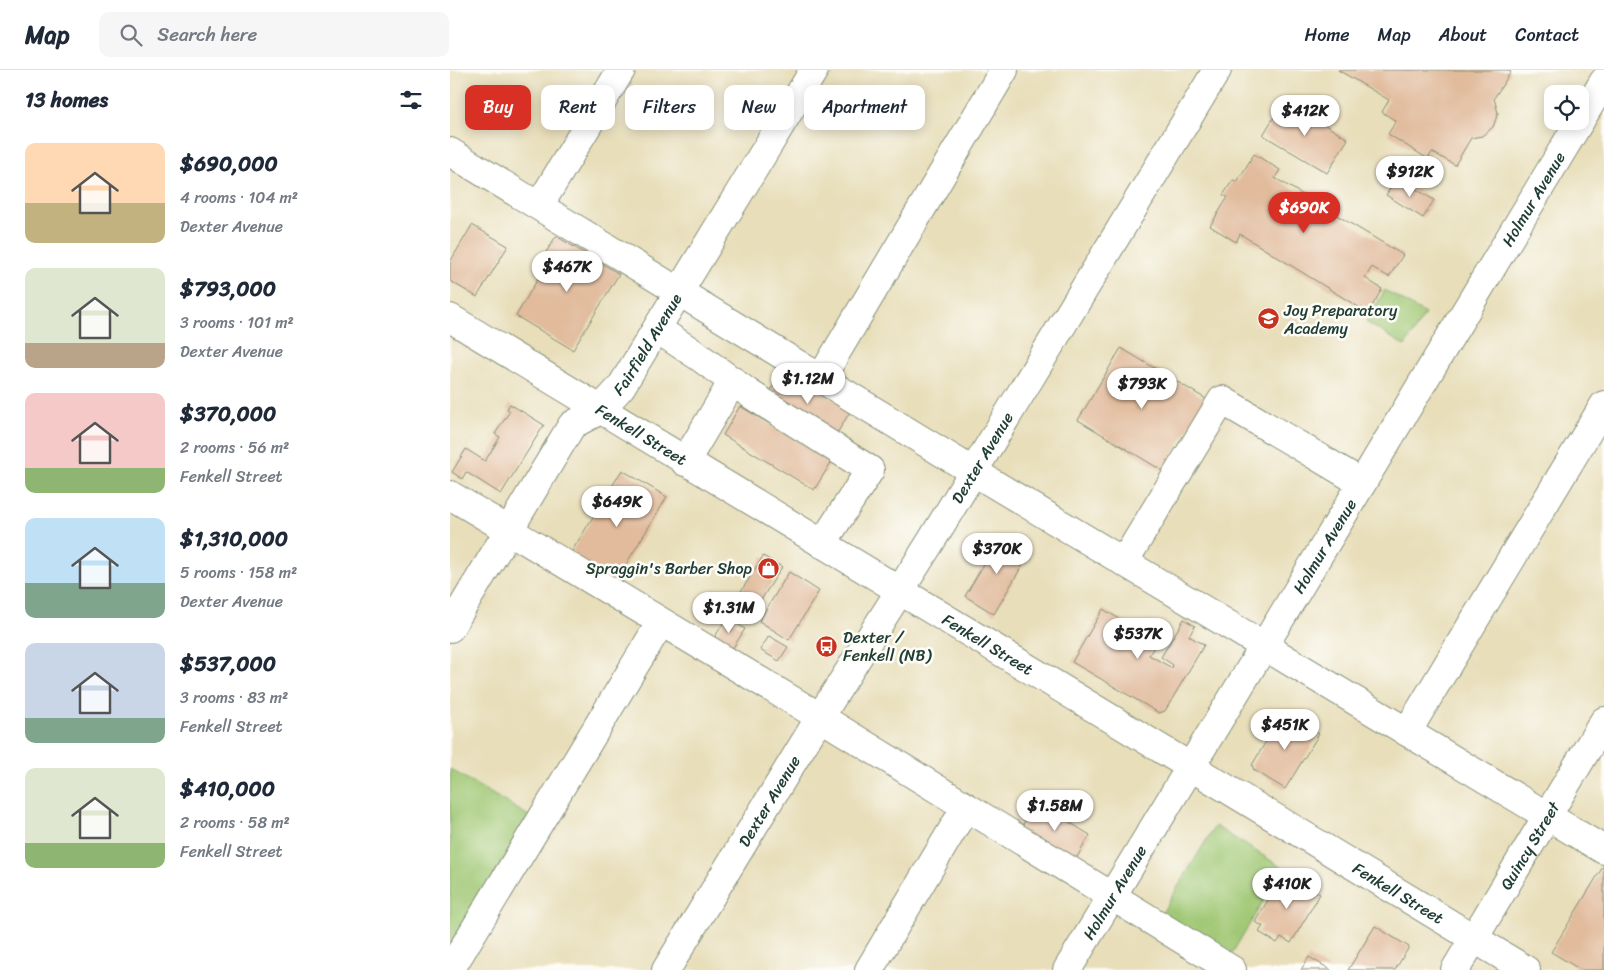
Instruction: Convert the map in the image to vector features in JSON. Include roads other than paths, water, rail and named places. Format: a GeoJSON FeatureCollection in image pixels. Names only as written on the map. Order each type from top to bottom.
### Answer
{"type":"FeatureCollection","features":[{"type":"Feature","properties":{"kind":"street"},"geometry":{"type":"LineString","coordinates":[[539,206],[621,70]]}},
{"type":"Feature","properties":{"kind":"street","name":"Fairfield Avenue"},"geometry":{"type":"LineString","coordinates":[[450,628],[572,425],[600,410],[622,387],[814,70]]}},
{"type":"Feature","properties":{"kind":"street"},"geometry":{"type":"LineString","coordinates":[[821,378],[1004,70]]}},
{"type":"Feature","properties":{"kind":"street","name":"Dexter Avenue"},"geometry":{"type":"LineString","coordinates":[[666,970],[820,717],[974,472],[1217,70]]}},
{"type":"Feature","properties":{"kind":"street","name":"Holmur Avenue"},"geometry":{"type":"LineString","coordinates":[[1589,106],[1604,81]]}},
{"type":"Feature","properties":{"kind":"street","name":"Holmur Avenue"},"geometry":{"type":"LineString","coordinates":[[1068,970],[1575,130]]}},
{"type":"Feature","properties":{"kind":"street"},"geometry":{"type":"LineString","coordinates":[[450,152],[974,472],[1604,850]]}},
{"type":"Feature","properties":{"kind":"street","name":"Fenkell Street"},"geometry":{"type":"LineString","coordinates":[[450,318],[1526,970]]}},
{"type":"Feature","properties":{"kind":"street"},"geometry":{"type":"LineString","coordinates":[[657,329],[750,394],[870,470],[822,544]]}},
{"type":"Feature","properties":{"kind":"street"},"geometry":{"type":"LineString","coordinates":[[685,462],[733,381]]}},
{"type":"Feature","properties":{"kind":"street"},"geometry":{"type":"LineString","coordinates":[[1124,562],[1222,400],[1362,484]]}},
{"type":"Feature","properties":{"kind":"street"},"geometry":{"type":"LineString","coordinates":[[1407,732],[1604,404]]}},
{"type":"Feature","properties":{"kind":"street"},"geometry":{"type":"LineString","coordinates":[[450,495],[820,717],[1111,898],[1232,970]]}},
{"type":"Feature","properties":{"kind":"street"},"geometry":{"type":"LineString","coordinates":[[450,970],[661,622]]}},
{"type":"Feature","properties":{"kind":"street","name":"Quincy Street"},"geometry":{"type":"LineString","coordinates":[[1455,970],[1604,721]]}},
{"type":"Feature","properties":{"kind":"street"},"geometry":{"type":"LineString","coordinates":[[870,970],[966,807]]}},
{"type":"Feature","properties":{"kind":"place","name":"Joy Preparatory Academy"},"geometry":{"type":"Point","coordinates":[1268,319]}},
{"type":"Feature","properties":{"kind":"place","name":"Spraggin's Barber Shop"},"geometry":{"type":"Point","coordinates":[768,568]}},
{"type":"Feature","properties":{"kind":"place","name":"Dexter / Fenkell (NB)"},"geometry":{"type":"Point","coordinates":[827,646]}}]}
